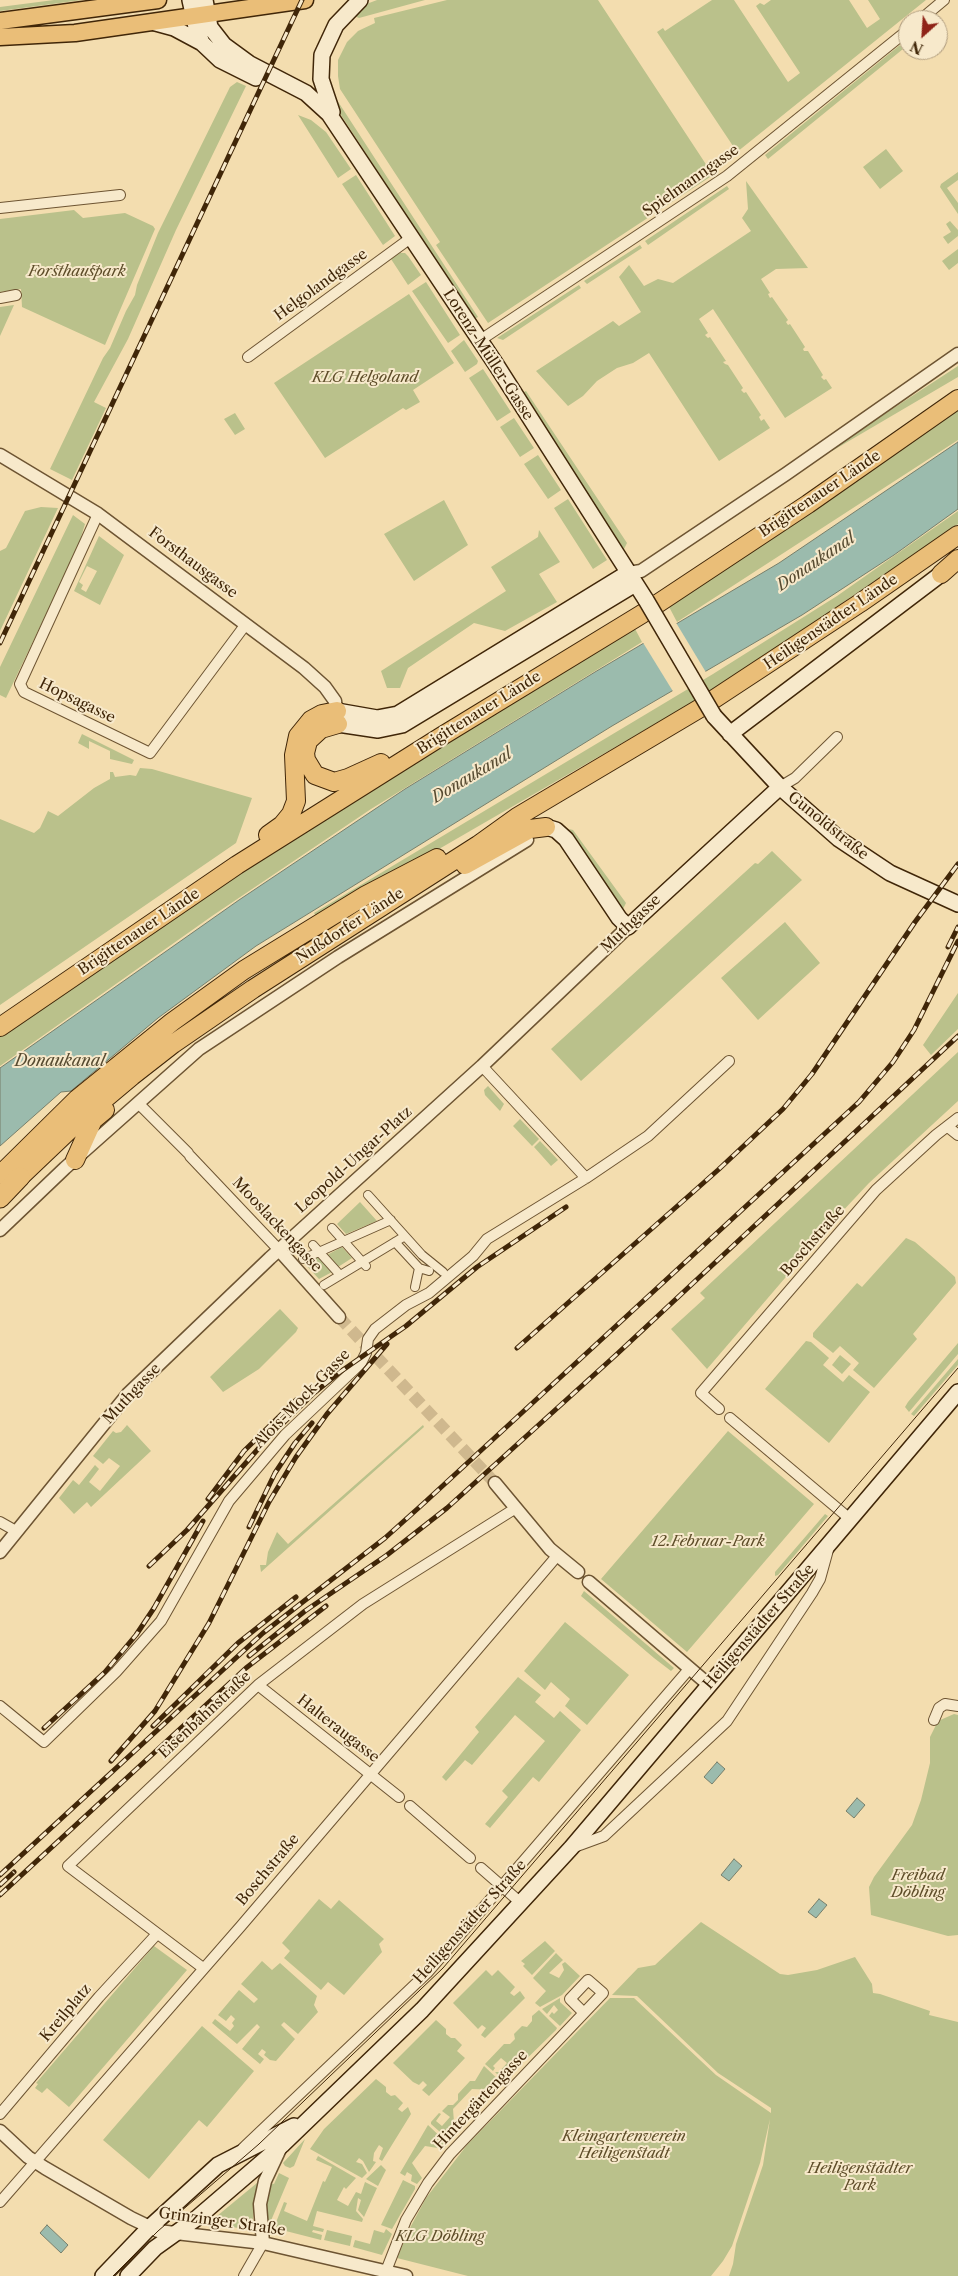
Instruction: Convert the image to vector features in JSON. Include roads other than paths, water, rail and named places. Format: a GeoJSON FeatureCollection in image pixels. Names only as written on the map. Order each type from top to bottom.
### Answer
{"type":"FeatureCollection","features":[{"type":"Feature","properties":{"kind":"highway","name":"Brigittenauer Lände"},"geometry":{"type":"LineString","coordinates":[[0,1027],[237,865],[650,608],[808,504],[958,399]]}},
{"type":"Feature","properties":{"kind":"highway","name":"Heiligenstädter Lände"},"geometry":{"type":"LineString","coordinates":[[711,715],[860,603],[958,535]]}},
{"type":"Feature","properties":{"kind":"highway"},"geometry":{"type":"LineString","coordinates":[[941,574],[958,561]]}},
{"type":"Feature","properties":{"kind":"highway"},"geometry":{"type":"LineString","coordinates":[[237,865],[251,846],[282,825],[291,814],[296,801],[294,754],[298,736],[311,720],[322,714],[337,717]]}},
{"type":"Feature","properties":{"kind":"highway","name":"Nußdorfer Lände"},"geometry":{"type":"LineString","coordinates":[[20,1177],[82,1118],[125,1082],[173,1044],[217,1014],[517,817],[711,715]]}},
{"type":"Feature","properties":{"kind":"highway"},"geometry":{"type":"LineString","coordinates":[[337,717],[315,732],[308,742],[305,753],[308,766],[312,772],[323,780],[334,782],[372,768],[426,737],[442,736]]}},
{"type":"Feature","properties":{"kind":"highway"},"geometry":{"type":"LineString","coordinates":[[0,1175],[77,1098],[172,1022],[244,970],[366,896],[517,817]]}},
{"type":"Feature","properties":{"kind":"highway"},"geometry":{"type":"LineString","coordinates":[[334,938],[374,920],[530,829],[546,827]]}},
{"type":"Feature","properties":{"kind":"highway"},"geometry":{"type":"LineString","coordinates":[[75,1160],[94,1120],[217,1014]]}},
{"type":"Feature","properties":{"kind":"highway"},"geometry":{"type":"LineString","coordinates":[[0,1198],[20,1177]]}},
{"type":"Feature","properties":{"kind":"main road"},"geometry":{"type":"LineString","coordinates":[[0,21],[158,0]]}},
{"type":"Feature","properties":{"kind":"main road"},"geometry":{"type":"LineString","coordinates":[[0,37],[75,32],[152,22],[199,7],[305,0]]}},
{"type":"Feature","properties":{"kind":"main road"},"geometry":{"type":"LineString","coordinates":[[338,128],[322,85],[320,67],[322,56],[336,25],[360,0]]}},
{"type":"Feature","properties":{"kind":"main road","name":"Lorenz-Müller-Gasse"},"geometry":{"type":"LineString","coordinates":[[199,7],[202,43],[220,60],[300,100],[338,128]]}},
{"type":"Feature","properties":{"kind":"main road","name":"Lorenz-Müller-Gasse"},"geometry":{"type":"LineString","coordinates":[[199,7],[213,32],[224,45],[250,64],[290,84],[315,100],[329,114],[412,237],[634,576],[646,600]]}},
{"type":"Feature","properties":{"kind":"main road"},"geometry":{"type":"LineString","coordinates":[[152,22],[174,28],[202,43]]}},
{"type":"Feature","properties":{"kind":"main road","name":"Heiligenstädter Lände"},"geometry":{"type":"LineString","coordinates":[[730,734],[941,574]]}},
{"type":"Feature","properties":{"kind":"main road"},"geometry":{"type":"LineString","coordinates":[[337,717],[377,718],[398,714],[634,576]]}},
{"type":"Feature","properties":{"kind":"main road","name":"Gunoldstraße"},"geometry":{"type":"LineString","coordinates":[[646,600],[711,715],[780,786],[839,839],[862,855],[890,873],[958,904]]}},
{"type":"Feature","properties":{"kind":"main road","name":"Muthgasse"},"geometry":{"type":"LineString","coordinates":[[628,927],[780,786]]}},
{"type":"Feature","properties":{"kind":"main road"},"geometry":{"type":"LineString","coordinates":[[546,827],[556,830],[566,839],[619,918],[628,927]]}},
{"type":"Feature","properties":{"kind":"main road","name":"Heiligenstädter Straße"},"geometry":{"type":"LineString","coordinates":[[128,2276],[155,2248],[197,2218],[282,2145],[422,2010],[571,1848],[958,1392]]}},
{"type":"Feature","properties":{"kind":"main road","name":"Heiligenstädter Straße"},"geometry":{"type":"LineString","coordinates":[[103,2276],[149,2228],[218,2165],[306,2120]]}},
{"type":"Feature","properties":{"kind":"street"},"geometry":{"type":"LineString","coordinates":[[932,10],[944,0]]}},
{"type":"Feature","properties":{"kind":"street","name":"Spielmanngasse"},"geometry":{"type":"LineString","coordinates":[[479,341],[727,176],[898,38]]}},
{"type":"Feature","properties":{"kind":"street"},"geometry":{"type":"LineString","coordinates":[[0,208],[120,195]]}},
{"type":"Feature","properties":{"kind":"street","name":"Helgolandgasse"},"geometry":{"type":"LineString","coordinates":[[248,357],[412,237]]}},
{"type":"Feature","properties":{"kind":"street"},"geometry":{"type":"LineString","coordinates":[[0,298],[16,295]]}},
{"type":"Feature","properties":{"kind":"street"},"geometry":{"type":"LineString","coordinates":[[634,576],[786,474],[958,354]]}},
{"type":"Feature","properties":{"kind":"street","name":"Forsthausgasse"},"geometry":{"type":"LineString","coordinates":[[0,455],[98,514],[308,671],[325,687],[335,701],[337,717]]}},
{"type":"Feature","properties":{"kind":"street","name":"Hopsagasse"},"geometry":{"type":"LineString","coordinates":[[98,514],[20,684],[21,689],[27,694],[150,753],[246,624]]}},
{"type":"Feature","properties":{"kind":"street","name":"Muthgasse"},"geometry":{"type":"LineString","coordinates":[[780,786],[794,778],[837,738]]}},
{"type":"Feature","properties":{"kind":"street","name":"Nußdorfer Lände"},"geometry":{"type":"LineString","coordinates":[[0,1230],[138,1103],[208,1044],[338,957],[546,827]]}},
{"type":"Feature","properties":{"kind":"street","name":"Muthgasse"},"geometry":{"type":"LineString","coordinates":[[429,1114],[628,927]]}},
{"type":"Feature","properties":{"kind":"street","name":"Alois-Mock-Gasse"},"geometry":{"type":"LineString","coordinates":[[0,1706],[44,1742],[116,1672],[161,1621],[229,1501],[285,1435],[361,1363],[366,1353],[368,1339],[376,1329],[406,1305],[429,1293],[473,1256],[487,1239],[586,1178],[648,1136],[729,1061]]}},
{"type":"Feature","properties":{"kind":"street"},"geometry":{"type":"LineString","coordinates":[[482,1066],[586,1178]]}},
{"type":"Feature","properties":{"kind":"street","name":"Mooslackengasse"},"geometry":{"type":"LineString","coordinates":[[138,1103],[280,1251],[339,1317]]}},
{"type":"Feature","properties":{"kind":"street","name":"Leopold-Ungar-Platz"},"geometry":{"type":"LineString","coordinates":[[280,1251],[429,1114]]}},
{"type":"Feature","properties":{"kind":"street","name":"Boschstraße"},"geometry":{"type":"LineString","coordinates":[[719,1409],[701,1393],[876,1190],[936,1135],[958,1118]]}},
{"type":"Feature","properties":{"kind":"street"},"geometry":{"type":"LineString","coordinates":[[948,1127],[958,1135]]}},
{"type":"Feature","properties":{"kind":"street"},"geometry":{"type":"LineString","coordinates":[[368,1194],[436,1271]]}},
{"type":"Feature","properties":{"kind":"street"},"geometry":{"type":"LineString","coordinates":[[303,1259],[391,1220]]}},
{"type":"Feature","properties":{"kind":"street"},"geometry":{"type":"LineString","coordinates":[[332,1228],[365,1264]]}},
{"type":"Feature","properties":{"kind":"street"},"geometry":{"type":"LineString","coordinates":[[324,1285],[340,1275],[365,1264],[405,1236]]}},
{"type":"Feature","properties":{"kind":"street"},"geometry":{"type":"LineString","coordinates":[[395,1242],[420,1268],[436,1271],[449,1265]]}},
{"type":"Feature","properties":{"kind":"street"},"geometry":{"type":"LineString","coordinates":[[313,1245],[340,1275]]}},
{"type":"Feature","properties":{"kind":"street","name":"Muthgasse"},"geometry":{"type":"LineString","coordinates":[[0,1552],[128,1394],[280,1251]]}},
{"type":"Feature","properties":{"kind":"street"},"geometry":{"type":"LineString","coordinates":[[415,1288],[420,1268]]}},
{"type":"Feature","properties":{"kind":"street"},"geometry":{"type":"LineString","coordinates":[[730,1418],[850,1519]]}},
{"type":"Feature","properties":{"kind":"street"},"geometry":{"type":"LineString","coordinates":[[495,1483],[558,1556],[578,1572]]}},
{"type":"Feature","properties":{"kind":"street","name":"Eisenbahnstraße"},"geometry":{"type":"LineString","coordinates":[[203,1968],[68,1866],[258,1685],[363,1604],[516,1508]]}},
{"type":"Feature","properties":{"kind":"street"},"geometry":{"type":"LineString","coordinates":[[0,1522],[16,1531]]}},
{"type":"Feature","properties":{"kind":"street","name":"Heiligenstädter Straße"},"geometry":{"type":"LineString","coordinates":[[571,1848],[604,1836],[727,1721],[812,1593],[820,1579],[830,1544]]}},
{"type":"Feature","properties":{"kind":"street","name":"Boschstraße"},"geometry":{"type":"LineString","coordinates":[[0,2202],[558,1556]]}},
{"type":"Feature","properties":{"kind":"street"},"geometry":{"type":"LineString","coordinates":[[589,1582],[709,1684]]}},
{"type":"Feature","properties":{"kind":"street","name":"Heiligenstädter Straße"},"geometry":{"type":"LineString","coordinates":[[232,2158],[427,1973],[690,1668]]}},
{"type":"Feature","properties":{"kind":"street","name":"Halteraugasse"},"geometry":{"type":"LineString","coordinates":[[258,1685],[399,1797]]}},
{"type":"Feature","properties":{"kind":"street"},"geometry":{"type":"LineString","coordinates":[[934,1720],[939,1708],[944,1704],[958,1706]]}},
{"type":"Feature","properties":{"kind":"street"},"geometry":{"type":"LineString","coordinates":[[410,1806],[470,1858]]}},
{"type":"Feature","properties":{"kind":"street"},"geometry":{"type":"LineString","coordinates":[[481,1868],[521,1903]]}},
{"type":"Feature","properties":{"kind":"street","name":"Kreilplatz"},"geometry":{"type":"LineString","coordinates":[[0,2114],[99,1997],[157,1934]]}},
{"type":"Feature","properties":{"kind":"street","name":"Hintergärtengasse"},"geometry":{"type":"LineString","coordinates":[[386,2271],[406,2220],[428,2183],[450,2154],[584,2013]]}},
{"type":"Feature","properties":{"kind":"street","name":"Grinzinger Straße"},"geometry":{"type":"LineString","coordinates":[[0,2131],[36,2162],[149,2228],[160,2232],[176,2232],[262,2242],[406,2276]]}},
{"type":"Feature","properties":{"kind":"street"},"geometry":{"type":"LineString","coordinates":[[244,2276],[262,2242],[260,2204],[265,2181],[282,2145]]}},
{"type":"Feature","properties":{"kind":"water","name":"Donaukanal"},"geometry":{"type":"Polygon","coordinates":[[[958,442],[958,509],[894,555],[802,615],[612,726],[256,946],[158,1018],[71,1091],[61,1092],[0,1146],[0,1068],[239,900],[405,789],[595,672],[779,563],[958,442]]]}},
{"type":"Feature","properties":{"kind":"water"},"geometry":{"type":"Polygon","coordinates":[[[717,1762],[725,1769],[712,1784],[704,1777],[717,1762]]]}},
{"type":"Feature","properties":{"kind":"water"},"geometry":{"type":"Polygon","coordinates":[[[857,1798],[865,1805],[854,1818],[846,1811],[857,1798]]]}},
{"type":"Feature","properties":{"kind":"water"},"geometry":{"type":"Polygon","coordinates":[[[734,1859],[742,1866],[729,1881],[721,1875],[734,1859]]]}},
{"type":"Feature","properties":{"kind":"water"},"geometry":{"type":"Polygon","coordinates":[[[819,1899],[827,1905],[816,1918],[808,1912],[819,1899]]]}},
{"type":"Feature","properties":{"kind":"water"},"geometry":{"type":"Polygon","coordinates":[[[47,2225],[68,2245],[61,2253],[40,2233],[47,2225]]]}},
{"type":"Feature","properties":{"kind":"tunnel"},"geometry":{"type":"LineString","coordinates":[[339,1317],[495,1483]]}},
{"type":"Feature","properties":{"kind":"tram line"},"geometry":{"type":"LineString","coordinates":[[113,2276],[158,2231],[259,2144],[443,1968],[958,1368]]}},
{"type":"Feature","properties":{"kind":"railway"},"geometry":{"type":"LineString","coordinates":[[0,643],[302,0]]}},
{"type":"Feature","properties":{"kind":"railway"},"geometry":{"type":"LineString","coordinates":[[517,1348],[718,1170],[783,1109],[812,1074],[915,922],[958,864]]}},
{"type":"Feature","properties":{"kind":"railway"},"geometry":{"type":"LineString","coordinates":[[948,947],[958,927]]}},
{"type":"Feature","properties":{"kind":"railway"},"geometry":{"type":"LineString","coordinates":[[0,1875],[263,1633],[385,1538],[424,1503],[859,1102],[893,1062],[914,1030],[958,941]]}},
{"type":"Feature","properties":{"kind":"railway"},"geometry":{"type":"LineString","coordinates":[[249,1656],[305,1611],[387,1555],[447,1508],[617,1354],[958,1036]]}},
{"type":"Feature","properties":{"kind":"railway"},"geometry":{"type":"LineString","coordinates":[[149,1566],[187,1530],[265,1441],[314,1393],[340,1372],[406,1326],[477,1267],[566,1207]]}},
{"type":"Feature","properties":{"kind":"railway"},"geometry":{"type":"LineString","coordinates":[[111,1761],[155,1711],[209,1623],[269,1502],[296,1457],[327,1414],[387,1344]]}},
{"type":"Feature","properties":{"kind":"railway"},"geometry":{"type":"LineString","coordinates":[[208,1499],[244,1451],[296,1400]]}},
{"type":"Feature","properties":{"kind":"railway"},"geometry":{"type":"LineString","coordinates":[[249,1527],[275,1473],[295,1443],[312,1423]]}},
{"type":"Feature","properties":{"kind":"railway"},"geometry":{"type":"LineString","coordinates":[[44,1728],[105,1672],[136,1635],[154,1608],[203,1521]]}},
{"type":"Feature","properties":{"kind":"railway"},"geometry":{"type":"LineString","coordinates":[[153,1726],[238,1643],[296,1597]]}},
{"type":"Feature","properties":{"kind":"railway"},"geometry":{"type":"LineString","coordinates":[[0,1895],[246,1668],[326,1606]]}},
{"type":"Feature","properties":{"kind":"railway"},"geometry":{"type":"LineString","coordinates":[[0,1885],[14,1872]]}},
{"type":"Feature","properties":{"kind":"park label","name":"Forsthauspark"},"geometry":{"type":"Point","coordinates":[77,272]}},
{"type":"Feature","properties":{"kind":"park label","name":"KLG Helgoland"},"geometry":{"type":"Point","coordinates":[365,378]}},
{"type":"Feature","properties":{"kind":"park label","name":"12.Februar-Park"},"geometry":{"type":"Point","coordinates":[708,1542]}},
{"type":"Feature","properties":{"kind":"park label","name":"Freibad Döbling"},"geometry":{"type":"Point","coordinates":[918,1884]}},
{"type":"Feature","properties":{"kind":"park label","name":"Kleingartenverein Heiligenstadt"},"geometry":{"type":"Point","coordinates":[624,2146]}},
{"type":"Feature","properties":{"kind":"park label","name":"Heiligenstädter Park"},"geometry":{"type":"Point","coordinates":[860,2178]}},
{"type":"Feature","properties":{"kind":"park label","name":"KLG Döbling"},"geometry":{"type":"Point","coordinates":[440,2237]}}]}
